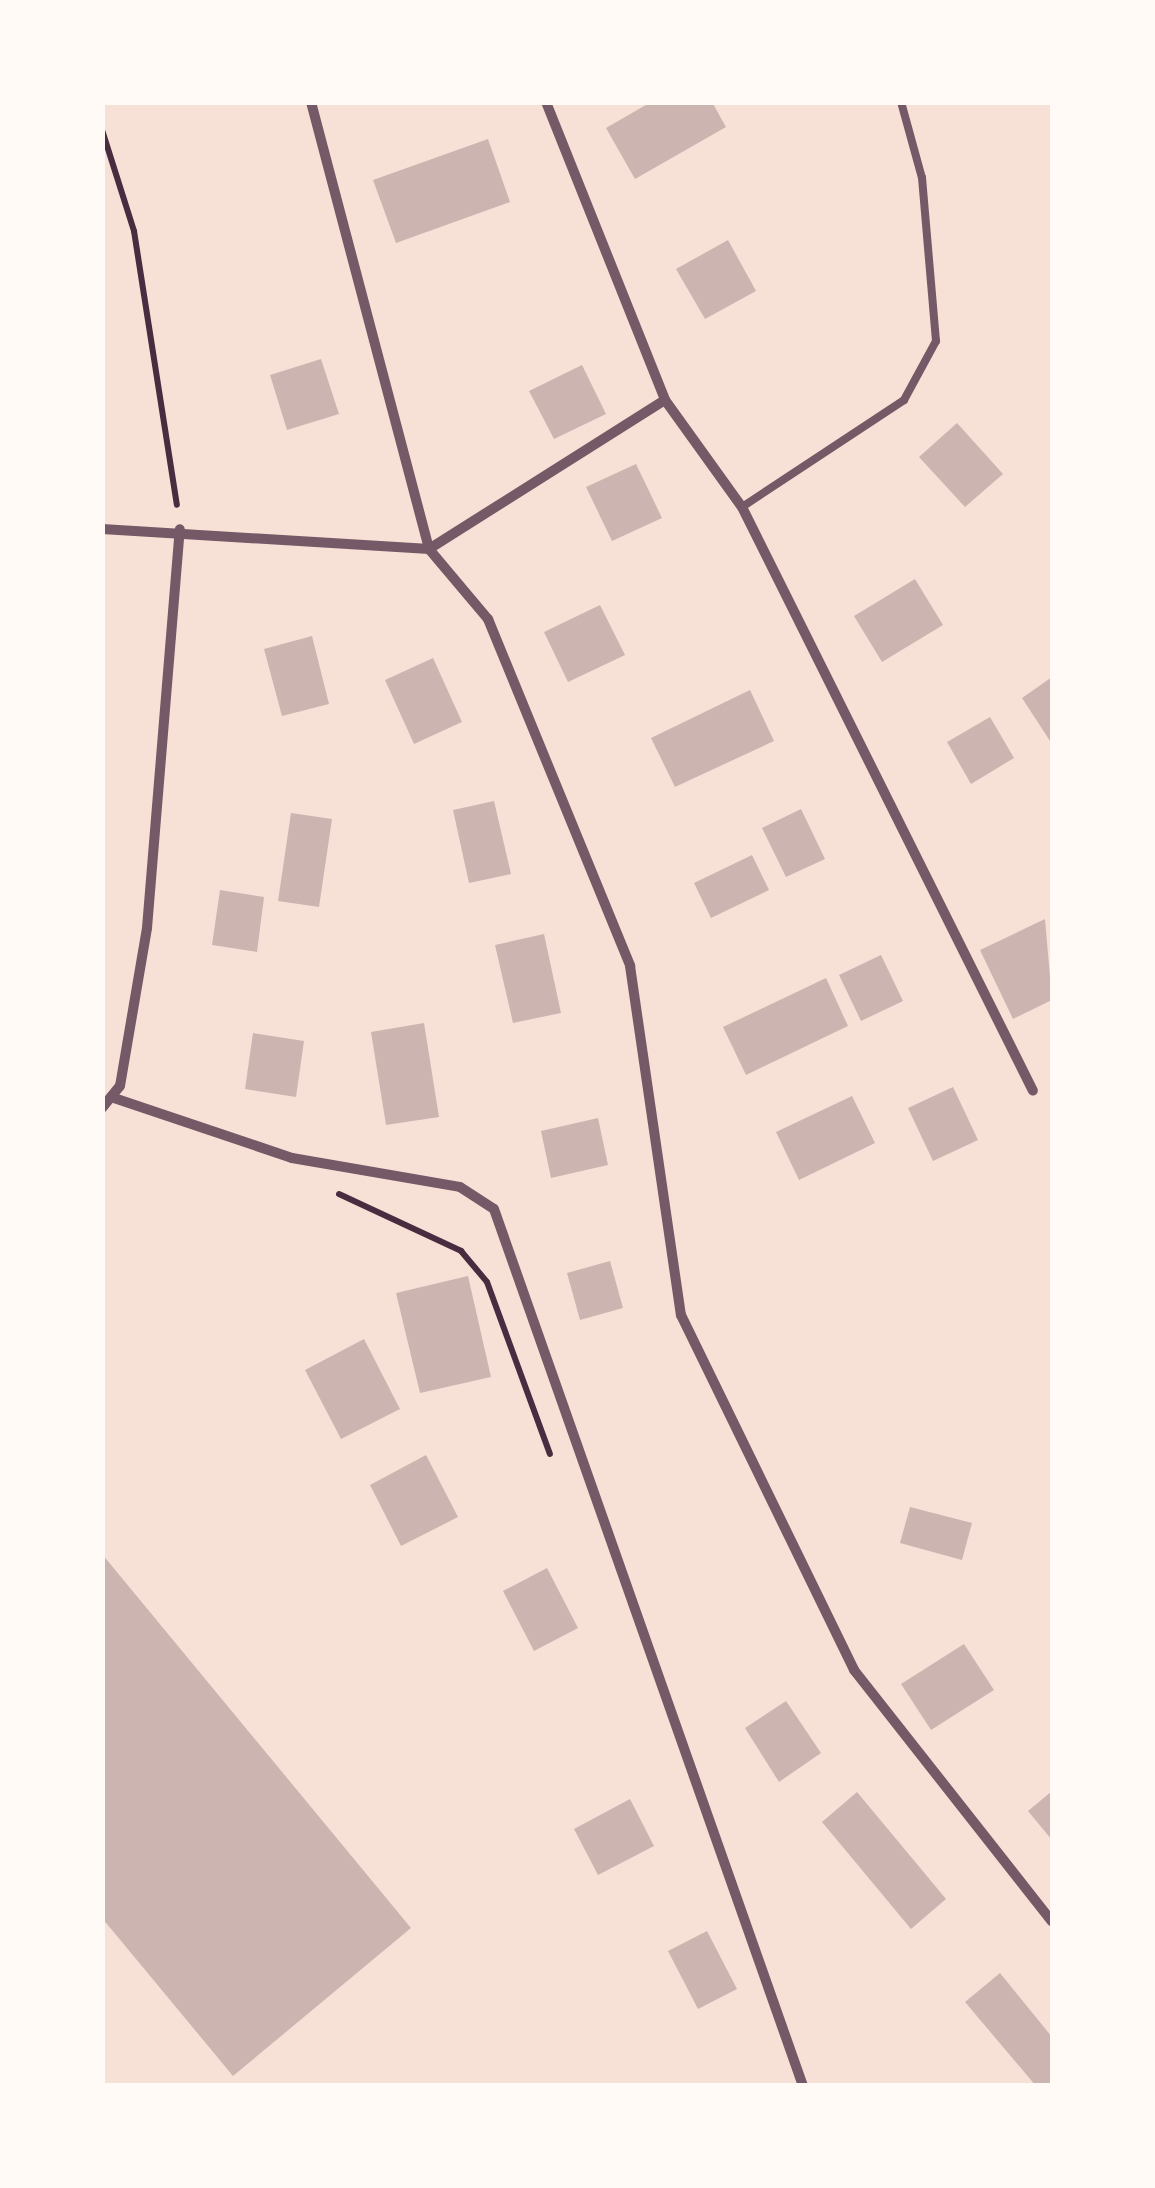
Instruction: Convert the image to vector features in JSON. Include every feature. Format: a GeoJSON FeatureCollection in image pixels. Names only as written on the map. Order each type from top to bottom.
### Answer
{"type":"FeatureCollection","features":[{"type":"Feature","properties":{"kind":"street"},"geometry":{"type":"LineString","coordinates":[[311,102],[429,549],[488,619],[630,966],[682,1315],[854,1670],[1052,1922]]}},
{"type":"Feature","properties":{"kind":"street"},"geometry":{"type":"LineString","coordinates":[[546,102],[665,400],[742,507],[1032,1091]]}},
{"type":"Feature","properties":{"kind":"street"},"geometry":{"type":"LineString","coordinates":[[102,529],[180,529],[429,549],[665,400]]}},
{"type":"Feature","properties":{"kind":"street"},"geometry":{"type":"LineString","coordinates":[[102,1108],[112,1097],[148,928],[180,529]]}},
{"type":"Feature","properties":{"kind":"street"},"geometry":{"type":"LineString","coordinates":[[112,1097],[292,1158],[460,1187],[494,1209],[803,2086]]}},
{"type":"Feature","properties":{"kind":"lane"},"geometry":{"type":"LineString","coordinates":[[742,507],[904,400],[936,341],[922,178],[901,102]]}},
{"type":"Feature","properties":{"kind":"path"},"geometry":{"type":"LineString","coordinates":[[102,130],[134,232],[180,529]]}},
{"type":"Feature","properties":{"kind":"path"},"geometry":{"type":"LineString","coordinates":[[318,1185],[470,1262],[487,1282],[554,1465]]}},
{"type":"Feature","properties":{"kind":"building"},"geometry":{"type":"Polygon","coordinates":[[[651,102],[712,102],[726,127],[635,179],[606,128],[651,102]]]}},
{"type":"Feature","properties":{"kind":"building"},"geometry":{"type":"Polygon","coordinates":[[[488,139],[510,202],[396,243],[373,180],[488,139]]]}},
{"type":"Feature","properties":{"kind":"building"},"geometry":{"type":"Polygon","coordinates":[[[728,240],[756,291],[705,319],[676,269],[728,240]]]}},
{"type":"Feature","properties":{"kind":"building"},"geometry":{"type":"Polygon","coordinates":[[[321,359],[339,414],[287,430],[270,375],[321,359]]]}},
{"type":"Feature","properties":{"kind":"building"},"geometry":{"type":"Polygon","coordinates":[[[582,365],[606,414],[554,439],[529,391],[582,365]]]}},
{"type":"Feature","properties":{"kind":"building"},"geometry":{"type":"Polygon","coordinates":[[[957,423],[1003,474],[965,507],[919,457],[957,423]]]}},
{"type":"Feature","properties":{"kind":"building"},"geometry":{"type":"Polygon","coordinates":[[[636,464],[662,518],[612,541],[586,487],[636,464]]]}},
{"type":"Feature","properties":{"kind":"building"},"geometry":{"type":"Polygon","coordinates":[[[915,579],[943,625],[882,662],[854,616],[915,579]]]}},
{"type":"Feature","properties":{"kind":"building"},"geometry":{"type":"Polygon","coordinates":[[[600,605],[625,655],[568,682],[544,632],[600,605]]]}},
{"type":"Feature","properties":{"kind":"building"},"geometry":{"type":"Polygon","coordinates":[[[312,636],[329,704],[282,716],[264,649],[312,636]]]}},
{"type":"Feature","properties":{"kind":"building"},"geometry":{"type":"Polygon","coordinates":[[[433,658],[462,722],[414,744],[385,680],[433,658]]]}},
{"type":"Feature","properties":{"kind":"building"},"geometry":{"type":"Polygon","coordinates":[[[1052,677],[1052,744],[1022,698],[1052,677]]]}},
{"type":"Feature","properties":{"kind":"building"},"geometry":{"type":"Polygon","coordinates":[[[750,690],[774,741],[675,787],[651,738],[750,690]]]}},
{"type":"Feature","properties":{"kind":"building"},"geometry":{"type":"Polygon","coordinates":[[[990,717],[1014,758],[971,784],[947,742],[990,717]]]}},
{"type":"Feature","properties":{"kind":"building"},"geometry":{"type":"Polygon","coordinates":[[[494,801],[511,874],[469,883],[453,810],[494,801]]]}},
{"type":"Feature","properties":{"kind":"building"},"geometry":{"type":"Polygon","coordinates":[[[801,809],[825,859],[786,877],[762,828],[801,809]]]}},
{"type":"Feature","properties":{"kind":"building"},"geometry":{"type":"Polygon","coordinates":[[[291,813],[332,819],[319,907],[278,901],[291,813]]]}},
{"type":"Feature","properties":{"kind":"building"},"geometry":{"type":"Polygon","coordinates":[[[752,855],[769,890],[711,918],[694,883],[752,855]]]}},
{"type":"Feature","properties":{"kind":"building"},"geometry":{"type":"Polygon","coordinates":[[[220,890],[264,897],[257,952],[212,945],[220,890]]]}},
{"type":"Feature","properties":{"kind":"building"},"geometry":{"type":"Polygon","coordinates":[[[1045,919],[1052,1000],[1013,1019],[980,950],[1045,919]]]}},
{"type":"Feature","properties":{"kind":"building"},"geometry":{"type":"Polygon","coordinates":[[[544,934],[561,1013],[513,1023],[495,945],[544,934]]]}},
{"type":"Feature","properties":{"kind":"building"},"geometry":{"type":"Polygon","coordinates":[[[881,955],[903,1001],[861,1021],[839,975],[881,955]]]}},
{"type":"Feature","properties":{"kind":"building"},"geometry":{"type":"Polygon","coordinates":[[[826,978],[848,1026],[746,1075],[723,1027],[826,978]]]}},
{"type":"Feature","properties":{"kind":"building"},"geometry":{"type":"Polygon","coordinates":[[[424,1023],[439,1117],[386,1125],[371,1032],[424,1023]]]}},
{"type":"Feature","properties":{"kind":"building"},"geometry":{"type":"Polygon","coordinates":[[[253,1033],[304,1041],[296,1097],[245,1089],[253,1033]]]}},
{"type":"Feature","properties":{"kind":"building"},"geometry":{"type":"Polygon","coordinates":[[[953,1087],[978,1140],[933,1161],[908,1108],[953,1087]]]}},
{"type":"Feature","properties":{"kind":"building"},"geometry":{"type":"Polygon","coordinates":[[[852,1096],[875,1143],[799,1180],[776,1132],[852,1096]]]}},
{"type":"Feature","properties":{"kind":"building"},"geometry":{"type":"Polygon","coordinates":[[[598,1118],[608,1165],[551,1178],[541,1131],[598,1118]]]}},
{"type":"Feature","properties":{"kind":"building"},"geometry":{"type":"Polygon","coordinates":[[[610,1261],[623,1308],[580,1320],[567,1273],[610,1261]]]}},
{"type":"Feature","properties":{"kind":"building"},"geometry":{"type":"Polygon","coordinates":[[[468,1276],[491,1377],[420,1393],[396,1293],[468,1276]]]}},
{"type":"Feature","properties":{"kind":"building"},"geometry":{"type":"Polygon","coordinates":[[[364,1339],[400,1409],[341,1439],[305,1370],[364,1339]]]}},
{"type":"Feature","properties":{"kind":"building"},"geometry":{"type":"Polygon","coordinates":[[[426,1455],[458,1517],[401,1546],[370,1485],[426,1455]]]}},
{"type":"Feature","properties":{"kind":"building"},"geometry":{"type":"Polygon","coordinates":[[[910,1507],[972,1523],[962,1560],[900,1543],[910,1507]]]}},
{"type":"Feature","properties":{"kind":"building"},"geometry":{"type":"Polygon","coordinates":[[[102,1554],[411,1928],[233,2076],[102,1918],[102,1554]]]}},
{"type":"Feature","properties":{"kind":"building"},"geometry":{"type":"Polygon","coordinates":[[[547,1568],[578,1628],[534,1651],[503,1591],[547,1568]]]}},
{"type":"Feature","properties":{"kind":"building"},"geometry":{"type":"Polygon","coordinates":[[[964,1644],[994,1690],[931,1730],[901,1684],[964,1644]]]}},
{"type":"Feature","properties":{"kind":"building"},"geometry":{"type":"Polygon","coordinates":[[[786,1701],[821,1753],[779,1782],[745,1728],[786,1701]]]}},
{"type":"Feature","properties":{"kind":"building"},"geometry":{"type":"Polygon","coordinates":[[[1052,1791],[1052,1840],[1028,1811],[1052,1791]]]}},
{"type":"Feature","properties":{"kind":"building"},"geometry":{"type":"Polygon","coordinates":[[[857,1792],[946,1899],[911,1929],[822,1822],[857,1792]]]}},
{"type":"Feature","properties":{"kind":"building"},"geometry":{"type":"Polygon","coordinates":[[[630,1799],[654,1846],[598,1875],[574,1829],[630,1799]]]}},
{"type":"Feature","properties":{"kind":"building"},"geometry":{"type":"Polygon","coordinates":[[[707,1931],[737,1989],[698,2009],[668,1951],[707,1931]]]}},
{"type":"Feature","properties":{"kind":"building"},"geometry":{"type":"Polygon","coordinates":[[[1000,1973],[1052,2037],[1050,2086],[1036,2086],[965,2002],[1000,1973]]]}}]}
